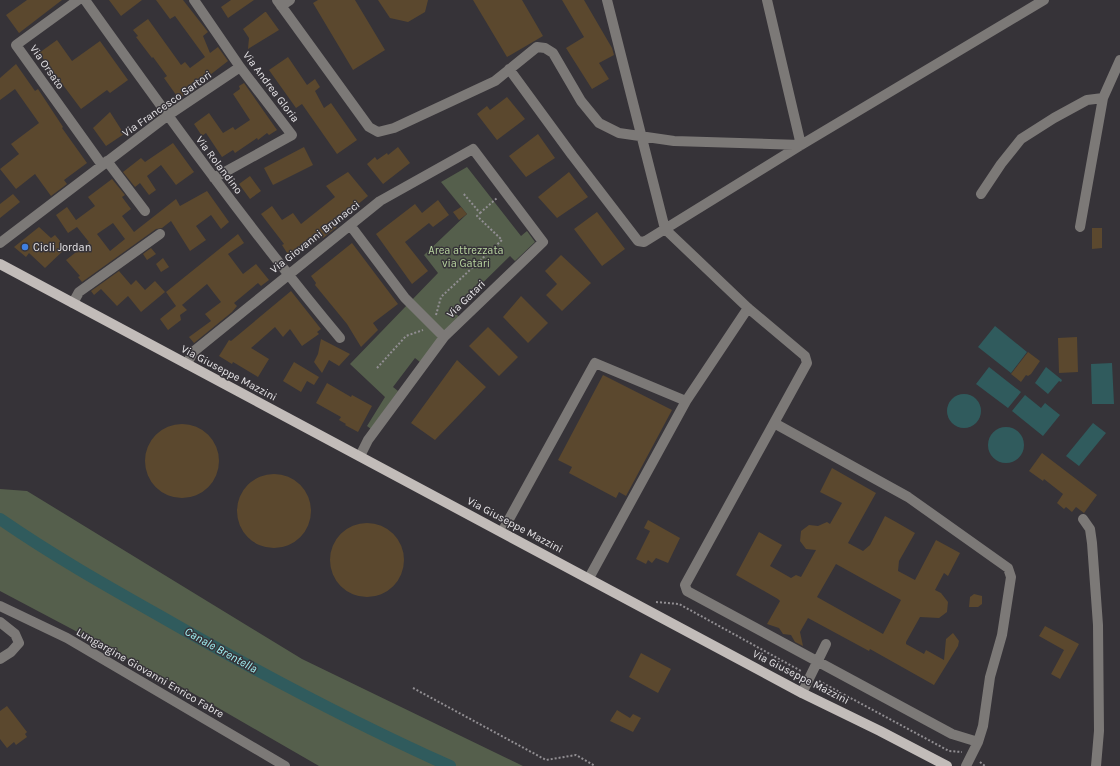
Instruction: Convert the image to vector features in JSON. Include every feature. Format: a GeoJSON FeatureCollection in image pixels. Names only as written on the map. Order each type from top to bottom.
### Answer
{"type":"FeatureCollection","features":[{"type":"Feature","properties":{"kind":"main road","name":"Via Giuseppe Mazzini"},"geometry":{"type":"LineString","coordinates":[[0,264],[802,693],[880,730],[946,766]]}},
{"type":"Feature","properties":{"kind":"street","name":"Via Orsato"},"geometry":{"type":"LineString","coordinates":[[78,0],[16,45],[105,163]]}},
{"type":"Feature","properties":{"kind":"street","name":"Via Rolandino"},"geometry":{"type":"LineString","coordinates":[[85,0],[167,116],[287,274],[340,338]]}},
{"type":"Feature","properties":{"kind":"street","name":"Via Andrea Gloria"},"geometry":{"type":"LineString","coordinates":[[194,0],[240,67],[292,135],[214,178]]}},
{"type":"Feature","properties":{"kind":"street"},"geometry":{"type":"LineString","coordinates":[[290,0],[279,3],[369,127],[378,132],[394,128],[495,81],[537,47],[545,48],[553,53],[581,101],[599,123],[619,133],[674,141],[801,145]]}},
{"type":"Feature","properties":{"kind":"street"},"geometry":{"type":"LineString","coordinates":[[607,0],[665,229],[748,308],[805,356],[807,363],[685,585],[687,590],[818,663],[952,734],[978,742]]}},
{"type":"Feature","properties":{"kind":"street"},"geometry":{"type":"LineString","coordinates":[[767,0],[801,145]]}},
{"type":"Feature","properties":{"kind":"street"},"geometry":{"type":"LineString","coordinates":[[509,69],[572,156],[638,241],[644,242],[801,145],[1044,0]]}},
{"type":"Feature","properties":{"kind":"street"},"geometry":{"type":"LineString","coordinates":[[1080,227],[1103,98],[1120,60]]}},
{"type":"Feature","properties":{"kind":"street","name":"Via Francesco Sartori"},"geometry":{"type":"LineString","coordinates":[[0,243],[167,116],[240,67]]}},
{"type":"Feature","properties":{"kind":"street"},"geometry":{"type":"LineString","coordinates":[[981,194],[1001,164],[1021,139],[1054,118],[1087,100],[1103,98]]}},
{"type":"Feature","properties":{"kind":"street","name":"Via Gatari"},"geometry":{"type":"LineString","coordinates":[[360,456],[368,440],[438,331],[543,242],[473,149]]}},
{"type":"Feature","properties":{"kind":"street","name":"Via Giovanni Brunacci"},"geometry":{"type":"LineString","coordinates":[[187,364],[193,352],[287,274],[380,201],[473,149]]}},
{"type":"Feature","properties":{"kind":"street"},"geometry":{"type":"LineString","coordinates":[[105,163],[144,211]]}},
{"type":"Feature","properties":{"kind":"street"},"geometry":{"type":"LineString","coordinates":[[350,225],[405,298],[438,331]]}},
{"type":"Feature","properties":{"kind":"street"},"geometry":{"type":"LineString","coordinates":[[73,303],[79,292],[160,234]]}},
{"type":"Feature","properties":{"kind":"street"},"geometry":{"type":"LineString","coordinates":[[589,578],[686,401],[748,308]]}},
{"type":"Feature","properties":{"kind":"street"},"geometry":{"type":"LineString","coordinates":[[502,532],[596,363],[686,401]]}},
{"type":"Feature","properties":{"kind":"street"},"geometry":{"type":"LineString","coordinates":[[774,423],[908,497],[1008,568],[1011,577],[1002,635],[990,677],[983,726],[978,742],[966,766]]}},
{"type":"Feature","properties":{"kind":"street"},"geometry":{"type":"LineString","coordinates":[[1083,519],[1090,529],[1092,542],[1098,625],[1099,731],[1096,766]]}},
{"type":"Feature","properties":{"kind":"street","name":"Lungargine Giovanni Enrico Fabre"},"geometry":{"type":"LineString","coordinates":[[0,606],[67,638],[285,766]]}},
{"type":"Feature","properties":{"kind":"street"},"geometry":{"type":"LineString","coordinates":[[0,622],[15,634],[19,643],[11,652],[0,659]]}},
{"type":"Feature","properties":{"kind":"street"},"geometry":{"type":"LineString","coordinates":[[802,693],[826,644]]}},
{"type":"Feature","properties":{"kind":"path"},"geometry":{"type":"LineString","coordinates":[[377,368],[406,336],[438,331],[441,297],[502,240],[477,216],[505,191]]}},
{"type":"Feature","properties":{"kind":"path"},"geometry":{"type":"LineString","coordinates":[[463,193],[480,213]]}},
{"type":"Feature","properties":{"kind":"path"},"geometry":{"type":"LineString","coordinates":[[651,599],[657,602],[679,604],[804,673]]}},
{"type":"Feature","properties":{"kind":"path"},"geometry":{"type":"LineString","coordinates":[[819,681],[949,751],[959,751]]}},
{"type":"Feature","properties":{"kind":"path"},"geometry":{"type":"LineString","coordinates":[[413,688],[546,760],[576,755],[595,766]]}},
{"type":"Feature","properties":{"kind":"path"},"geometry":{"type":"LineString","coordinates":[[980,762],[985,766]]}},
{"type":"Feature","properties":{"kind":"green space","name":"Area attrezzata via Gatari"},"geometry":{"type":"Polygon","coordinates":[[[467,167],[521,236],[527,231],[535,242],[515,261],[510,256],[454,311],[459,317],[420,362],[415,358],[393,387],[398,391],[371,429],[367,426],[385,397],[350,364],[438,273],[424,255],[467,214],[441,182],[467,167]]]}},
{"type":"Feature","properties":{"kind":"green space"},"geometry":{"type":"Polygon","coordinates":[[[0,489],[27,491],[302,659],[523,766],[319,766],[189,691],[0,591],[0,489]]]}},
{"type":"Feature","properties":{"kind":"water"},"geometry":{"type":"Polygon","coordinates":[[[995,326],[1027,352],[1011,373],[978,347],[995,326]]]}},
{"type":"Feature","properties":{"kind":"water"},"geometry":{"type":"Polygon","coordinates":[[[1112,363],[1114,404],[1092,404],[1091,364],[1112,363]]]}},
{"type":"Feature","properties":{"kind":"water"},"geometry":{"type":"Polygon","coordinates":[[[989,367],[1021,392],[1008,408],[976,384],[989,367]]]}},
{"type":"Feature","properties":{"kind":"water"},"geometry":{"type":"Polygon","coordinates":[[[1046,367],[1062,380],[1061,382],[1059,381],[1048,394],[1035,383],[1046,367]]]}},
{"type":"Feature","properties":{"kind":"water"},"geometry":{"type":"Polygon","coordinates":[[[967,394],[976,399],[980,404],[980,418],[976,423],[971,427],[961,428],[957,427],[948,418],[947,408],[948,404],[957,395],[967,394]]]}},
{"type":"Feature","properties":{"kind":"water"},"geometry":{"type":"Polygon","coordinates":[[[1025,395],[1041,408],[1045,403],[1060,415],[1043,436],[1012,411],[1025,395]]]}},
{"type":"Feature","properties":{"kind":"water"},"geometry":{"type":"Polygon","coordinates":[[[1093,423],[1106,433],[1079,466],[1066,456],[1093,423]]]}},
{"type":"Feature","properties":{"kind":"water"},"geometry":{"type":"Polygon","coordinates":[[[1010,427],[1019,432],[1023,438],[1023,452],[1019,458],[1010,463],[1002,463],[993,458],[989,452],[988,441],[993,432],[999,428],[1010,427]]]}},
{"type":"Feature","properties":{"kind":"building"},"geometry":{"type":"Polygon","coordinates":[[[27,0],[62,0],[19,33],[6,15],[27,0]]]}},
{"type":"Feature","properties":{"kind":"building"},"geometry":{"type":"Polygon","coordinates":[[[109,0],[142,0],[121,16],[109,0]]]}},
{"type":"Feature","properties":{"kind":"building"},"geometry":{"type":"Polygon","coordinates":[[[156,0],[183,0],[208,32],[203,36],[210,53],[218,47],[228,61],[179,99],[164,78],[167,76],[136,37],[138,36],[133,30],[148,19],[181,65],[185,62],[190,68],[205,57],[175,16],[170,19],[156,0]]]}},
{"type":"Feature","properties":{"kind":"building"},"geometry":{"type":"Polygon","coordinates":[[[231,0],[254,0],[228,18],[221,7],[231,0]]]}},
{"type":"Feature","properties":{"kind":"building"},"geometry":{"type":"Polygon","coordinates":[[[318,0],[355,0],[385,50],[353,70],[313,3],[318,0]]]}},
{"type":"Feature","properties":{"kind":"building"},"geometry":{"type":"Polygon","coordinates":[[[378,0],[428,0],[425,12],[408,22],[390,18],[378,0]]]}},
{"type":"Feature","properties":{"kind":"building"},"geometry":{"type":"Polygon","coordinates":[[[473,0],[522,0],[543,36],[507,57],[473,0]]]}},
{"type":"Feature","properties":{"kind":"building"},"geometry":{"type":"Polygon","coordinates":[[[562,0],[584,0],[612,48],[614,55],[599,63],[609,79],[592,89],[566,48],[584,37],[562,0]]]}},
{"type":"Feature","properties":{"kind":"building"},"geometry":{"type":"Polygon","coordinates":[[[265,12],[279,30],[248,49],[249,38],[243,29],[265,12]]]}},
{"type":"Feature","properties":{"kind":"building"},"geometry":{"type":"Polygon","coordinates":[[[57,40],[72,61],[100,41],[128,80],[110,93],[107,90],[81,109],[39,53],[57,40]]]}},
{"type":"Feature","properties":{"kind":"building"},"geometry":{"type":"Polygon","coordinates":[[[288,57],[307,85],[315,79],[320,87],[315,91],[324,108],[331,103],[357,140],[337,154],[302,104],[296,108],[269,70],[288,57]]]}},
{"type":"Feature","properties":{"kind":"building"},"geometry":{"type":"Polygon","coordinates":[[[16,64],[35,91],[38,89],[63,127],[62,128],[87,163],[64,180],[67,184],[51,196],[35,174],[16,189],[0,169],[19,154],[11,144],[39,123],[15,89],[0,100],[0,78],[16,64]]]}},
{"type":"Feature","properties":{"kind":"building"},"geometry":{"type":"Polygon","coordinates":[[[244,83],[277,130],[269,135],[267,133],[258,140],[257,138],[235,153],[233,150],[222,157],[206,133],[202,136],[194,124],[209,113],[223,133],[233,127],[235,130],[250,120],[233,94],[240,89],[239,86],[244,83]]]}},
{"type":"Feature","properties":{"kind":"building"},"geometry":{"type":"Polygon","coordinates":[[[507,97],[525,119],[497,140],[477,114],[487,106],[490,110],[507,97]]]}},
{"type":"Feature","properties":{"kind":"building"},"geometry":{"type":"Polygon","coordinates":[[[110,112],[124,134],[106,146],[93,128],[110,112]]]}},
{"type":"Feature","properties":{"kind":"building"},"geometry":{"type":"Polygon","coordinates":[[[538,134],[555,158],[526,177],[509,156],[538,134]]]}},
{"type":"Feature","properties":{"kind":"building"},"geometry":{"type":"Polygon","coordinates":[[[173,143],[194,172],[176,185],[161,165],[147,176],[156,190],[149,195],[140,183],[135,187],[123,172],[141,158],[145,162],[173,143]]]}},
{"type":"Feature","properties":{"kind":"building"},"geometry":{"type":"Polygon","coordinates":[[[304,147],[313,165],[273,185],[264,168],[304,147]]]}},
{"type":"Feature","properties":{"kind":"building"},"geometry":{"type":"Polygon","coordinates":[[[398,147],[410,163],[383,184],[367,164],[375,157],[377,160],[387,153],[388,155],[398,147]]]}},
{"type":"Feature","properties":{"kind":"building"},"geometry":{"type":"Polygon","coordinates":[[[348,172],[368,196],[334,224],[337,227],[323,238],[321,236],[291,259],[282,245],[284,244],[261,214],[272,206],[282,220],[293,213],[301,224],[335,197],[326,186],[348,172]]]}},
{"type":"Feature","properties":{"kind":"building"},"geometry":{"type":"Polygon","coordinates":[[[569,172],[588,197],[557,218],[538,197],[569,172]]]}},
{"type":"Feature","properties":{"kind":"building"},"geometry":{"type":"Polygon","coordinates":[[[250,176],[261,191],[250,199],[239,184],[250,176]]]}},
{"type":"Feature","properties":{"kind":"building"},"geometry":{"type":"Polygon","coordinates":[[[112,179],[125,195],[122,197],[131,209],[122,216],[134,232],[176,199],[180,206],[207,191],[229,222],[221,229],[211,215],[196,226],[206,240],[190,251],[171,221],[162,228],[156,229],[82,282],[78,277],[80,276],[66,260],[89,242],[77,227],[68,233],[56,215],[67,207],[76,220],[95,206],[88,197],[112,179]],[[113,223],[97,234],[110,251],[125,239],[113,223]]]}},
{"type":"Feature","properties":{"kind":"building"},"geometry":{"type":"Polygon","coordinates":[[[13,194],[20,202],[0,218],[0,204],[13,194]]]}},
{"type":"Feature","properties":{"kind":"building"},"geometry":{"type":"Polygon","coordinates":[[[438,200],[449,215],[433,227],[429,223],[405,242],[428,271],[412,284],[376,234],[415,204],[422,213],[438,200]]]}},
{"type":"Feature","properties":{"kind":"building"},"geometry":{"type":"Polygon","coordinates":[[[461,207],[467,214],[459,220],[453,212],[461,207]]]}},
{"type":"Feature","properties":{"kind":"building"},"geometry":{"type":"Polygon","coordinates":[[[597,212],[625,249],[602,266],[574,229],[597,212]]]}},
{"type":"Feature","properties":{"kind":"building"},"geometry":{"type":"Polygon","coordinates":[[[39,227],[51,238],[55,235],[66,248],[45,268],[29,253],[26,257],[14,247],[39,227]]]}},
{"type":"Feature","properties":{"kind":"building"},"geometry":{"type":"Polygon","coordinates":[[[1092,228],[1102,228],[1102,248],[1092,249],[1092,228]]]}},
{"type":"Feature","properties":{"kind":"building"},"geometry":{"type":"Polygon","coordinates":[[[238,234],[244,243],[228,254],[243,274],[256,264],[269,280],[261,286],[258,283],[234,303],[237,306],[232,312],[194,343],[189,337],[211,321],[205,314],[221,302],[207,284],[182,305],[187,310],[180,315],[181,320],[168,330],[160,319],[176,306],[166,292],[238,234]]]}},
{"type":"Feature","properties":{"kind":"building"},"geometry":{"type":"Polygon","coordinates":[[[352,243],[398,304],[373,323],[378,330],[361,347],[347,324],[315,285],[316,283],[311,276],[352,243]]]}},
{"type":"Feature","properties":{"kind":"building"},"geometry":{"type":"Polygon","coordinates":[[[151,248],[156,254],[147,260],[143,254],[151,248]]]}},
{"type":"Feature","properties":{"kind":"building"},"geometry":{"type":"Polygon","coordinates":[[[561,255],[591,283],[562,311],[546,295],[557,284],[545,271],[561,255]]]}},
{"type":"Feature","properties":{"kind":"building"},"geometry":{"type":"Polygon","coordinates":[[[163,258],[169,267],[161,272],[156,264],[163,258]]]}},
{"type":"Feature","properties":{"kind":"building"},"geometry":{"type":"Polygon","coordinates":[[[119,271],[131,285],[136,280],[145,290],[155,281],[165,292],[141,312],[128,296],[117,306],[101,289],[94,295],[91,291],[119,271]]]}},
{"type":"Feature","properties":{"kind":"building"},"geometry":{"type":"Polygon","coordinates":[[[291,291],[321,329],[317,332],[319,334],[302,346],[290,329],[283,337],[275,327],[251,348],[269,359],[258,377],[233,362],[232,364],[219,356],[229,340],[231,341],[291,291]]]}},
{"type":"Feature","properties":{"kind":"building"},"geometry":{"type":"Polygon","coordinates":[[[521,296],[548,323],[528,343],[503,317],[521,296]]]}},
{"type":"Feature","properties":{"kind":"building"},"geometry":{"type":"Polygon","coordinates":[[[488,327],[518,357],[499,376],[469,346],[488,327]]]}},
{"type":"Feature","properties":{"kind":"building"},"geometry":{"type":"Polygon","coordinates":[[[1077,337],[1078,372],[1059,373],[1058,338],[1077,337]]]}},
{"type":"Feature","properties":{"kind":"building"},"geometry":{"type":"Polygon","coordinates":[[[321,339],[350,354],[339,366],[329,360],[322,373],[314,362],[318,354],[321,339]]]}},
{"type":"Feature","properties":{"kind":"building"},"geometry":{"type":"Polygon","coordinates":[[[1028,352],[1040,361],[1031,374],[1028,376],[1026,375],[1021,382],[1011,374],[1028,352]]]}},
{"type":"Feature","properties":{"kind":"building"},"geometry":{"type":"Polygon","coordinates":[[[457,360],[486,387],[435,440],[411,423],[457,360]]]}},
{"type":"Feature","properties":{"kind":"building"},"geometry":{"type":"Polygon","coordinates":[[[294,362],[319,377],[314,385],[307,381],[301,392],[283,381],[294,362]]]}},
{"type":"Feature","properties":{"kind":"building"},"geometry":{"type":"Polygon","coordinates":[[[603,375],[672,410],[626,496],[619,492],[616,498],[569,473],[572,467],[558,460],[603,375]]]}},
{"type":"Feature","properties":{"kind":"building"},"geometry":{"type":"Polygon","coordinates":[[[327,383],[351,397],[352,395],[372,406],[358,432],[339,420],[341,417],[316,403],[327,383]]]}},
{"type":"Feature","properties":{"kind":"building"},"geometry":{"type":"Polygon","coordinates":[[[182,424],[203,430],[213,440],[219,461],[213,482],[203,492],[182,498],[161,492],[151,482],[145,461],[151,440],[161,430],[182,424]]]}},
{"type":"Feature","properties":{"kind":"building"},"geometry":{"type":"Polygon","coordinates":[[[1042,453],[1097,495],[1084,513],[1076,507],[1072,512],[1066,507],[1064,509],[1057,503],[1063,494],[1044,479],[1043,481],[1029,471],[1042,453]]]}},
{"type":"Feature","properties":{"kind":"building"},"geometry":{"type":"Polygon","coordinates":[[[832,468],[876,493],[848,543],[863,551],[870,545],[885,516],[896,522],[915,533],[899,561],[898,571],[915,580],[936,540],[960,553],[948,576],[944,573],[935,590],[941,593],[948,602],[947,612],[939,618],[920,617],[906,642],[906,644],[924,654],[926,650],[944,660],[946,639],[953,633],[959,641],[958,646],[934,685],[870,649],[869,651],[808,618],[800,632],[803,646],[795,642],[791,635],[783,634],[779,628],[767,624],[780,601],[736,575],[759,532],[782,545],[770,566],[791,578],[796,575],[801,577],[816,550],[806,549],[800,541],[801,531],[809,525],[818,526],[827,522],[830,524],[842,503],[820,492],[832,468]],[[836,564],[817,597],[883,634],[901,600],[836,564]]]}},
{"type":"Feature","properties":{"kind":"building"},"geometry":{"type":"Polygon","coordinates":[[[274,474],[295,480],[305,490],[311,511],[305,532],[295,542],[274,548],[253,542],[243,532],[237,511],[243,490],[253,480],[274,474]]]}},
{"type":"Feature","properties":{"kind":"building"},"geometry":{"type":"Polygon","coordinates":[[[648,520],[680,538],[668,563],[656,558],[652,563],[648,560],[646,564],[636,559],[650,531],[644,528],[648,520]]]}},
{"type":"Feature","properties":{"kind":"building"},"geometry":{"type":"Polygon","coordinates":[[[367,523],[388,529],[398,539],[404,560],[398,581],[388,591],[367,597],[346,591],[336,581],[330,560],[336,539],[346,529],[367,523]]]}},
{"type":"Feature","properties":{"kind":"building"},"geometry":{"type":"Polygon","coordinates":[[[974,594],[982,596],[982,604],[978,607],[969,607],[970,597],[974,594]]]}},
{"type":"Feature","properties":{"kind":"building"},"geometry":{"type":"Polygon","coordinates":[[[1045,626],[1079,644],[1060,679],[1051,674],[1064,650],[1039,636],[1045,626]]]}},
{"type":"Feature","properties":{"kind":"building"},"geometry":{"type":"Polygon","coordinates":[[[641,653],[671,669],[658,693],[629,677],[641,653]]]}},
{"type":"Feature","properties":{"kind":"building"},"geometry":{"type":"Polygon","coordinates":[[[7,706],[27,732],[25,734],[27,737],[16,745],[14,742],[7,748],[0,739],[0,711],[7,706]]]}},
{"type":"Feature","properties":{"kind":"building"},"geometry":{"type":"Polygon","coordinates":[[[617,710],[630,718],[633,714],[641,718],[633,732],[610,721],[617,710]]]}},
{"type":"Feature","properties":{"kind":"waterway","name":"Canale Brentella"},"geometry":{"type":"LineString","coordinates":[[0,519],[39,545],[119,593],[231,656],[376,732],[450,766]]}},
{"type":"Feature","properties":{"kind":"place","name":"Cicli Jordan"},"geometry":{"type":"Point","coordinates":[25,247]}}]}
